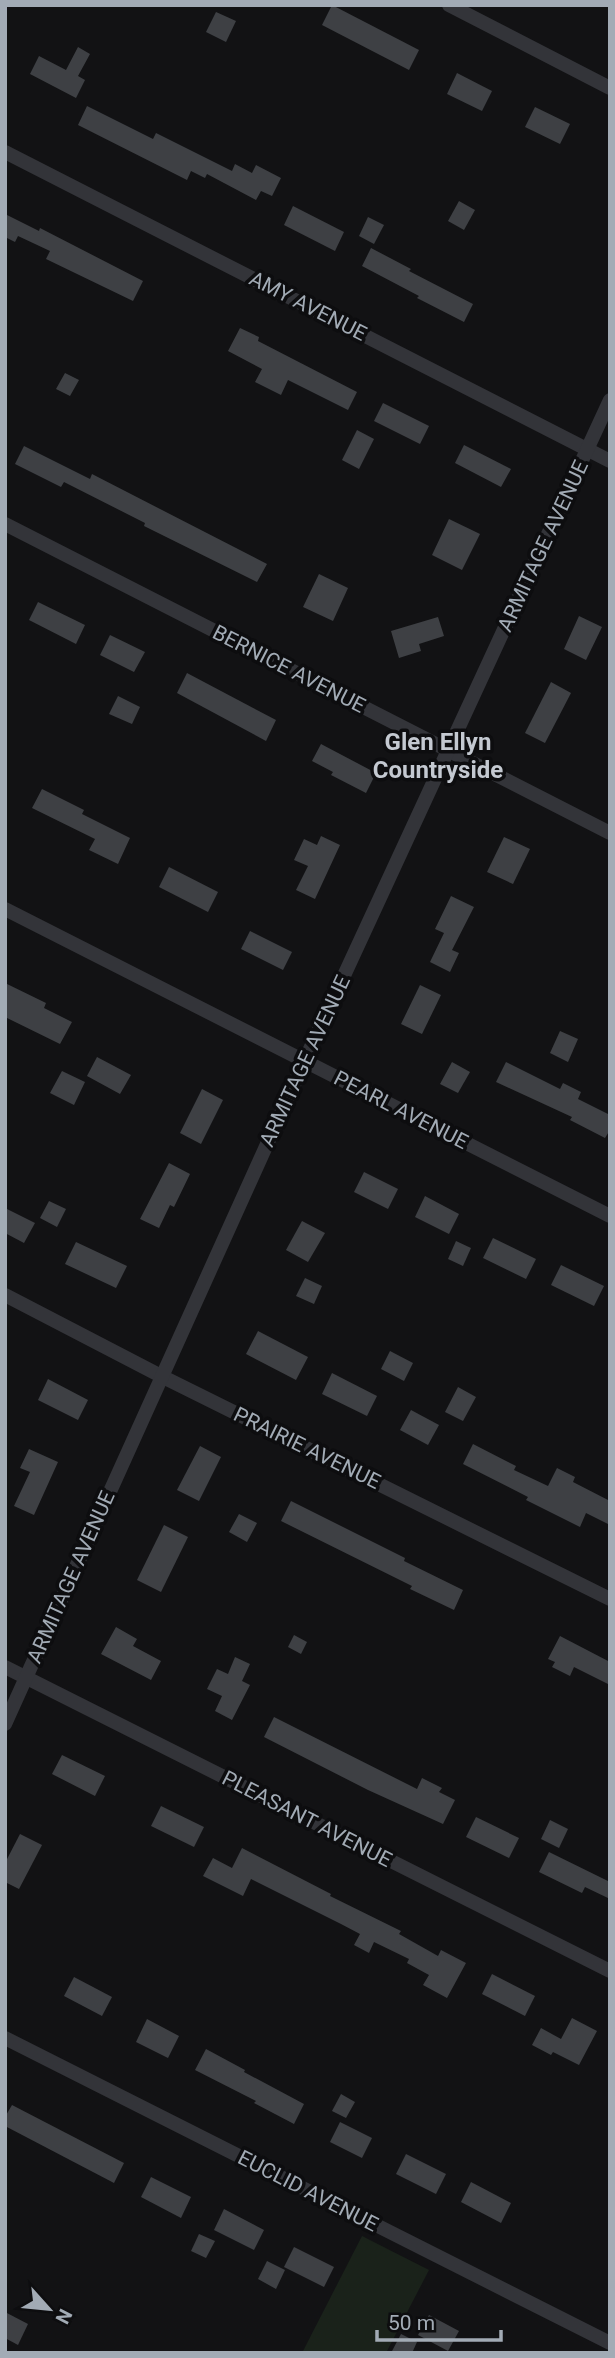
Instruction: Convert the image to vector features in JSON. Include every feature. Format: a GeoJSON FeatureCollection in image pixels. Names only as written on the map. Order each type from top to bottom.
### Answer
{"type":"FeatureCollection","features":[{"type":"Feature","properties":{"kind":"street"},"geometry":{"type":"LineString","coordinates":[[449,5],[610,88]]}},
{"type":"Feature","properties":{"kind":"street","name":"AMY AVENUE"},"geometry":{"type":"LineString","coordinates":[[5,152],[610,461]]}},
{"type":"Feature","properties":{"kind":"street","name":"ARMITAGE AVENUE"},"geometry":{"type":"LineString","coordinates":[[5,1724],[305,1060],[610,400]]}},
{"type":"Feature","properties":{"kind":"street","name":"BERNICE AVENUE"},"geometry":{"type":"LineString","coordinates":[[5,524],[610,833]]}},
{"type":"Feature","properties":{"kind":"street","name":"PEARL AVENUE"},"geometry":{"type":"LineString","coordinates":[[5,909],[610,1216]]}},
{"type":"Feature","properties":{"kind":"street","name":"PRAIRIE AVENUE"},"geometry":{"type":"LineString","coordinates":[[5,1295],[161,1376],[610,1599]]}},
{"type":"Feature","properties":{"kind":"street","name":"PLEASANT AVENUE"},"geometry":{"type":"LineString","coordinates":[[5,1667],[610,1970]]}},
{"type":"Feature","properties":{"kind":"street","name":"EUCLID AVENUE"},"geometry":{"type":"LineString","coordinates":[[5,2038],[610,2343]]}},
{"type":"Feature","properties":{"kind":"shaded area"},"geometry":{"type":"Polygon","coordinates":[[[362,2236],[429,2270],[386,2353],[302,2353],[362,2236]]]}},
{"type":"Feature","properties":{"kind":"building"},"geometry":{"type":"Polygon","coordinates":[[[332,5],[419,50],[409,70],[322,25],[332,5]]]}},
{"type":"Feature","properties":{"kind":"building"},"geometry":{"type":"Polygon","coordinates":[[[216,12],[236,21],[226,42],[206,32],[216,12]]]}},
{"type":"Feature","properties":{"kind":"building"},"geometry":{"type":"Polygon","coordinates":[[[78,47],[90,54],[78,76],[85,80],[76,98],[30,74],[39,56],[66,70],[78,47]]]}},
{"type":"Feature","properties":{"kind":"building"},"geometry":{"type":"Polygon","coordinates":[[[457,73],[492,91],[482,111],[447,94],[457,73]]]}},
{"type":"Feature","properties":{"kind":"building"},"geometry":{"type":"Polygon","coordinates":[[[87,106],[153,139],[156,133],[232,171],[235,164],[252,173],[256,165],[281,178],[272,196],[261,191],[256,200],[207,174],[205,178],[191,171],[187,180],[78,125],[87,106]]]}},
{"type":"Feature","properties":{"kind":"building"},"geometry":{"type":"Polygon","coordinates":[[[535,107],[570,124],[560,144],[525,127],[535,107]]]}},
{"type":"Feature","properties":{"kind":"building"},"geometry":{"type":"Polygon","coordinates":[[[459,201],[475,210],[464,230],[448,221],[459,201]]]}},
{"type":"Feature","properties":{"kind":"building"},"geometry":{"type":"Polygon","coordinates":[[[293,206],[344,232],[335,251],[284,225],[293,206]]]}},
{"type":"Feature","properties":{"kind":"building"},"geometry":{"type":"Polygon","coordinates":[[[5,214],[39,231],[40,228],[143,281],[133,301],[46,259],[50,251],[18,236],[15,242],[5,237],[5,214]]]}},
{"type":"Feature","properties":{"kind":"building"},"geometry":{"type":"Polygon","coordinates":[[[368,217],[384,225],[374,244],[359,236],[368,217]]]}},
{"type":"Feature","properties":{"kind":"building"},"geometry":{"type":"Polygon","coordinates":[[[371,248],[473,304],[464,322],[362,266],[371,248]]]}},
{"type":"Feature","properties":{"kind":"building"},"geometry":{"type":"Polygon","coordinates":[[[240,328],[259,337],[258,341],[357,392],[348,410],[288,380],[281,395],[255,382],[262,369],[228,351],[240,328]]]}},
{"type":"Feature","properties":{"kind":"building"},"geometry":{"type":"Polygon","coordinates":[[[65,373],[79,380],[70,396],[56,389],[65,373]]]}},
{"type":"Feature","properties":{"kind":"building"},"geometry":{"type":"Polygon","coordinates":[[[383,403],[429,426],[420,444],[374,421],[383,403]]]}},
{"type":"Feature","properties":{"kind":"building"},"geometry":{"type":"Polygon","coordinates":[[[357,430],[374,439],[359,469],[342,460],[357,430]]]}},
{"type":"Feature","properties":{"kind":"building"},"geometry":{"type":"Polygon","coordinates":[[[464,445],[511,469],[501,487],[455,463],[464,445]]]}},
{"type":"Feature","properties":{"kind":"building"},"geometry":{"type":"Polygon","coordinates":[[[24,446],[90,479],[92,474],[267,564],[257,582],[144,526],[145,523],[64,482],[61,487],[15,464],[24,446]]]}},
{"type":"Feature","properties":{"kind":"building"},"geometry":{"type":"Polygon","coordinates":[[[449,519],[480,534],[462,570],[432,555],[449,519]]]}},
{"type":"Feature","properties":{"kind":"building"},"geometry":{"type":"Polygon","coordinates":[[[319,574],[348,588],[333,621],[303,607],[319,574]]]}},
{"type":"Feature","properties":{"kind":"building"},"geometry":{"type":"Polygon","coordinates":[[[38,602],[85,625],[76,644],[29,620],[38,602]]]}},
{"type":"Feature","properties":{"kind":"building"},"geometry":{"type":"Polygon","coordinates":[[[579,616],[602,627],[586,660],[564,649],[579,616]]]}},
{"type":"Feature","properties":{"kind":"building"},"geometry":{"type":"Polygon","coordinates":[[[438,617],[444,636],[419,644],[421,651],[399,658],[391,631],[438,617]]]}},
{"type":"Feature","properties":{"kind":"building"},"geometry":{"type":"Polygon","coordinates":[[[110,635],[145,652],[134,672],[100,655],[110,635]]]}},
{"type":"Feature","properties":{"kind":"building"},"geometry":{"type":"Polygon","coordinates":[[[187,673],[276,720],[266,741],[177,693],[187,673]]]}},
{"type":"Feature","properties":{"kind":"building"},"geometry":{"type":"Polygon","coordinates":[[[551,682],[571,693],[545,743],[525,733],[551,682]]]}},
{"type":"Feature","properties":{"kind":"building"},"geometry":{"type":"Polygon","coordinates":[[[118,696],[140,707],[132,724],[109,714],[118,696]]]}},
{"type":"Feature","properties":{"kind":"building"},"geometry":{"type":"Polygon","coordinates":[[[321,744],[376,773],[366,793],[331,775],[333,772],[312,761],[321,744]]]}},
{"type":"Feature","properties":{"kind":"building"},"geometry":{"type":"Polygon","coordinates":[[[42,789],[84,810],[82,814],[130,838],[118,864],[89,850],[95,839],[32,808],[42,789]]]}},
{"type":"Feature","properties":{"kind":"building"},"geometry":{"type":"Polygon","coordinates":[[[321,836],[340,845],[315,899],[296,890],[308,866],[294,860],[304,839],[317,845],[321,836]]]}},
{"type":"Feature","properties":{"kind":"building"},"geometry":{"type":"Polygon","coordinates":[[[504,837],[530,849],[513,884],[487,872],[504,837]]]}},
{"type":"Feature","properties":{"kind":"building"},"geometry":{"type":"Polygon","coordinates":[[[169,867],[218,892],[208,912],[159,887],[169,867]]]}},
{"type":"Feature","properties":{"kind":"building"},"geometry":{"type":"Polygon","coordinates":[[[451,896],[474,907],[452,950],[459,953],[450,972],[430,962],[444,933],[435,929],[451,896]]]}},
{"type":"Feature","properties":{"kind":"building"},"geometry":{"type":"Polygon","coordinates":[[[250,931],[292,952],[283,970],[241,949],[250,931]]]}},
{"type":"Feature","properties":{"kind":"building"},"geometry":{"type":"Polygon","coordinates":[[[5,983],[46,1003],[44,1008],[72,1022],[60,1044],[5,1017],[5,983]]]}},
{"type":"Feature","properties":{"kind":"building"},"geometry":{"type":"Polygon","coordinates":[[[420,985],[441,995],[422,1034],[401,1024],[420,985]]]}},
{"type":"Feature","properties":{"kind":"building"},"geometry":{"type":"Polygon","coordinates":[[[560,1031],[578,1039],[568,1062],[550,1053],[560,1031]]]}},
{"type":"Feature","properties":{"kind":"building"},"geometry":{"type":"Polygon","coordinates":[[[97,1057],[131,1075],[120,1094],[87,1076],[97,1057]]]}},
{"type":"Feature","properties":{"kind":"building"},"geometry":{"type":"Polygon","coordinates":[[[452,1062],[470,1072],[458,1093],[440,1084],[452,1062]]]}},
{"type":"Feature","properties":{"kind":"building"},"geometry":{"type":"Polygon","coordinates":[[[506,1062],[560,1089],[563,1083],[581,1092],[578,1099],[610,1115],[610,1130],[605,1138],[570,1120],[572,1117],[496,1082],[506,1062]]]}},
{"type":"Feature","properties":{"kind":"building"},"geometry":{"type":"Polygon","coordinates":[[[62,1071],[85,1082],[74,1105],[50,1093],[62,1071]]]}},
{"type":"Feature","properties":{"kind":"building"},"geometry":{"type":"Polygon","coordinates":[[[202,1089],[223,1100],[201,1144],[180,1133],[202,1089]]]}},
{"type":"Feature","properties":{"kind":"building"},"geometry":{"type":"Polygon","coordinates":[[[169,1163],[190,1174],[174,1207],[170,1205],[159,1228],[140,1219],[169,1163]]]}},
{"type":"Feature","properties":{"kind":"building"},"geometry":{"type":"Polygon","coordinates":[[[364,1172],[398,1189],[388,1209],[354,1192],[364,1172]]]}},
{"type":"Feature","properties":{"kind":"building"},"geometry":{"type":"Polygon","coordinates":[[[425,1196],[459,1214],[449,1234],[415,1217],[425,1196]]]}},
{"type":"Feature","properties":{"kind":"building"},"geometry":{"type":"Polygon","coordinates":[[[49,1201],[66,1209],[57,1227],[40,1218],[49,1201]]]}},
{"type":"Feature","properties":{"kind":"building"},"geometry":{"type":"Polygon","coordinates":[[[5,1208],[35,1223],[24,1243],[5,1233],[5,1208]]]}},
{"type":"Feature","properties":{"kind":"building"},"geometry":{"type":"Polygon","coordinates":[[[302,1221],[325,1233],[308,1262],[286,1250],[302,1221]]]}},
{"type":"Feature","properties":{"kind":"building"},"geometry":{"type":"Polygon","coordinates":[[[493,1238],[536,1259],[526,1279],[483,1258],[493,1238]]]}},
{"type":"Feature","properties":{"kind":"building"},"geometry":{"type":"Polygon","coordinates":[[[456,1241],[471,1248],[463,1266],[448,1259],[456,1241]]]}},
{"type":"Feature","properties":{"kind":"building"},"geometry":{"type":"Polygon","coordinates":[[[76,1242],[127,1266],[116,1288],[65,1264],[76,1242]]]}},
{"type":"Feature","properties":{"kind":"building"},"geometry":{"type":"Polygon","coordinates":[[[561,1265],[604,1286],[594,1306],[551,1285],[561,1265]]]}},
{"type":"Feature","properties":{"kind":"building"},"geometry":{"type":"Polygon","coordinates":[[[305,1278],[322,1286],[314,1304],[296,1296],[305,1278]]]}},
{"type":"Feature","properties":{"kind":"building"},"geometry":{"type":"Polygon","coordinates":[[[258,1331],[308,1357],[296,1380],[246,1354],[258,1331]]]}},
{"type":"Feature","properties":{"kind":"building"},"geometry":{"type":"Polygon","coordinates":[[[390,1351],[413,1363],[404,1381],[381,1369],[390,1351]]]}},
{"type":"Feature","properties":{"kind":"building"},"geometry":{"type":"Polygon","coordinates":[[[332,1373],[377,1396],[367,1416],[322,1394],[332,1373]]]}},
{"type":"Feature","properties":{"kind":"building"},"geometry":{"type":"Polygon","coordinates":[[[48,1379],[88,1400],[78,1420],[38,1400],[48,1379]]]}},
{"type":"Feature","properties":{"kind":"building"},"geometry":{"type":"Polygon","coordinates":[[[458,1387],[476,1397],[463,1421],[445,1412],[458,1387]]]}},
{"type":"Feature","properties":{"kind":"building"},"geometry":{"type":"Polygon","coordinates":[[[411,1410],[439,1425],[428,1445],[400,1430],[411,1410]]]}},
{"type":"Feature","properties":{"kind":"building"},"geometry":{"type":"Polygon","coordinates":[[[473,1444],[516,1466],[514,1470],[548,1486],[557,1468],[575,1477],[573,1482],[610,1501],[610,1525],[586,1513],[580,1527],[463,1464],[473,1444]]]}},
{"type":"Feature","properties":{"kind":"building"},"geometry":{"type":"Polygon","coordinates":[[[200,1446],[221,1457],[199,1501],[177,1490],[200,1446]]]}},
{"type":"Feature","properties":{"kind":"building"},"geometry":{"type":"Polygon","coordinates":[[[29,1449],[58,1462],[34,1515],[14,1506],[30,1472],[20,1468],[29,1449]]]}},
{"type":"Feature","properties":{"kind":"building"},"geometry":{"type":"Polygon","coordinates":[[[291,1501],[463,1590],[454,1610],[410,1589],[412,1586],[281,1521],[291,1501]]]}},
{"type":"Feature","properties":{"kind":"building"},"geometry":{"type":"Polygon","coordinates":[[[239,1514],[257,1523],[247,1542],[229,1532],[239,1514]]]}},
{"type":"Feature","properties":{"kind":"building"},"geometry":{"type":"Polygon","coordinates":[[[164,1525],[188,1537],[161,1592],[137,1580],[164,1525]]]}},
{"type":"Feature","properties":{"kind":"building"},"geometry":{"type":"Polygon","coordinates":[[[116,1627],[137,1639],[133,1646],[161,1661],[151,1680],[101,1654],[116,1627]]]}},
{"type":"Feature","properties":{"kind":"building"},"geometry":{"type":"Polygon","coordinates":[[[294,1635],[307,1642],[301,1654],[288,1647],[294,1635]]]}},
{"type":"Feature","properties":{"kind":"building"},"geometry":{"type":"Polygon","coordinates":[[[560,1636],[610,1662],[610,1685],[574,1667],[570,1676],[552,1667],[555,1662],[548,1659],[560,1636]]]}},
{"type":"Feature","properties":{"kind":"building"},"geometry":{"type":"Polygon","coordinates":[[[235,1657],[250,1664],[242,1681],[250,1685],[232,1720],[215,1711],[222,1696],[207,1689],[217,1669],[228,1674],[235,1657]]]}},
{"type":"Feature","properties":{"kind":"building"},"geometry":{"type":"Polygon","coordinates":[[[274,1717],[417,1789],[422,1778],[442,1788],[439,1792],[455,1800],[443,1824],[368,1790],[264,1737],[274,1717]]]}},
{"type":"Feature","properties":{"kind":"building"},"geometry":{"type":"Polygon","coordinates":[[[62,1755],[105,1776],[95,1796],[52,1774],[62,1755]]]}},
{"type":"Feature","properties":{"kind":"building"},"geometry":{"type":"Polygon","coordinates":[[[161,1806],[204,1827],[194,1847],[151,1826],[161,1806]]]}},
{"type":"Feature","properties":{"kind":"building"},"geometry":{"type":"Polygon","coordinates":[[[476,1817],[519,1838],[509,1858],[466,1837],[476,1817]]]}},
{"type":"Feature","properties":{"kind":"building"},"geometry":{"type":"Polygon","coordinates":[[[550,1820],[568,1829],[559,1848],[541,1839],[550,1820]]]}},
{"type":"Feature","properties":{"kind":"building"},"geometry":{"type":"Polygon","coordinates":[[[20,1834],[42,1845],[19,1889],[5,1882],[5,1863],[20,1834]]]}},
{"type":"Feature","properties":{"kind":"building"},"geometry":{"type":"Polygon","coordinates":[[[242,1848],[401,1931],[399,1934],[438,1956],[441,1950],[466,1963],[447,1998],[423,1985],[429,1975],[407,1963],[409,1959],[374,1942],[369,1953],[354,1945],[360,1934],[251,1879],[243,1896],[203,1876],[213,1858],[232,1868],[242,1848]]]}},
{"type":"Feature","properties":{"kind":"building"},"geometry":{"type":"Polygon","coordinates":[[[549,1852],[610,1882],[610,1899],[585,1887],[582,1893],[539,1872],[549,1852]]]}},
{"type":"Feature","properties":{"kind":"building"},"geometry":{"type":"Polygon","coordinates":[[[492,1974],[535,1996],[525,2016],[482,1994],[492,1974]]]}},
{"type":"Feature","properties":{"kind":"building"},"geometry":{"type":"Polygon","coordinates":[[[74,1977],[112,1997],[102,2016],[64,1996],[74,1977]]]}},
{"type":"Feature","properties":{"kind":"building"},"geometry":{"type":"Polygon","coordinates":[[[572,2018],[597,2031],[579,2065],[532,2045],[541,2028],[561,2039],[572,2018]]]}},
{"type":"Feature","properties":{"kind":"building"},"geometry":{"type":"Polygon","coordinates":[[[147,2019],[179,2036],[168,2058],[136,2042],[147,2019]]]}},
{"type":"Feature","properties":{"kind":"building"},"geometry":{"type":"Polygon","coordinates":[[[206,2049],[304,2104],[294,2124],[195,2070],[206,2049]]]}},
{"type":"Feature","properties":{"kind":"building"},"geometry":{"type":"Polygon","coordinates":[[[341,2094],[355,2102],[346,2118],[332,2111],[341,2094]]]}},
{"type":"Feature","properties":{"kind":"building"},"geometry":{"type":"Polygon","coordinates":[[[12,2105],[124,2163],[114,2183],[5,2126],[5,2117],[12,2105]]]}},
{"type":"Feature","properties":{"kind":"building"},"geometry":{"type":"Polygon","coordinates":[[[340,2122],[372,2138],[362,2158],[330,2142],[340,2122]]]}},
{"type":"Feature","properties":{"kind":"building"},"geometry":{"type":"Polygon","coordinates":[[[406,2154],[446,2174],[436,2194],[396,2174],[406,2154]]]}},
{"type":"Feature","properties":{"kind":"building"},"geometry":{"type":"Polygon","coordinates":[[[151,2177],[191,2197],[181,2218],[141,2197],[151,2177]]]}},
{"type":"Feature","properties":{"kind":"building"},"geometry":{"type":"Polygon","coordinates":[[[471,2182],[511,2203],[501,2223],[461,2202],[471,2182]]]}},
{"type":"Feature","properties":{"kind":"building"},"geometry":{"type":"Polygon","coordinates":[[[224,2209],[264,2230],[254,2250],[214,2230],[224,2209]]]}},
{"type":"Feature","properties":{"kind":"building"},"geometry":{"type":"Polygon","coordinates":[[[199,2234],[215,2241],[206,2258],[191,2251],[199,2234]]]}},
{"type":"Feature","properties":{"kind":"building"},"geometry":{"type":"Polygon","coordinates":[[[294,2247],[334,2267],[324,2287],[284,2267],[294,2247]]]}},
{"type":"Feature","properties":{"kind":"building"},"geometry":{"type":"Polygon","coordinates":[[[267,2261],[285,2270],[276,2289],[258,2279],[267,2261]]]}},
{"type":"Feature","properties":{"kind":"building"},"geometry":{"type":"Polygon","coordinates":[[[5,2312],[28,2324],[18,2345],[5,2338],[5,2312]]]}},
{"type":"Feature","properties":{"kind":"building"},"geometry":{"type":"Polygon","coordinates":[[[429,2315],[459,2331],[448,2351],[418,2335],[429,2315]]]}},
{"type":"Feature","properties":{"kind":"building"},"geometry":{"type":"Polygon","coordinates":[[[401,2334],[417,2342],[412,2353],[391,2353],[401,2334]]]}},
{"type":"Feature","properties":{"kind":"district","name":"Glen Ellyn Countryside"},"geometry":{"type":"Point","coordinates":[438,756]}}]}
